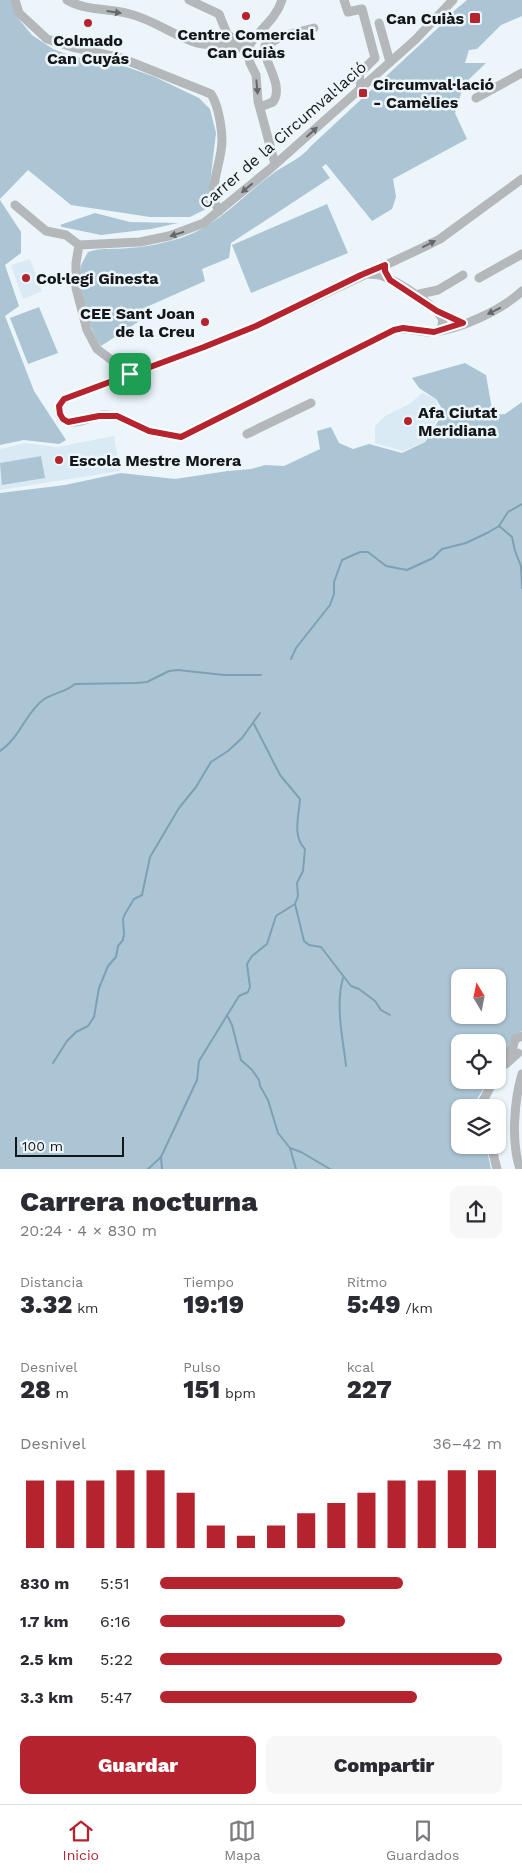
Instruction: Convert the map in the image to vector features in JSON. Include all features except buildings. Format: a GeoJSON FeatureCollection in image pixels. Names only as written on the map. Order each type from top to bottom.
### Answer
{"type":"FeatureCollection","features":[{"type":"Feature","properties":{"kind":"street"},"geometry":{"type":"LineString","coordinates":[[15,0],[19,13],[47,39],[72,48],[121,58],[211,94],[215,100],[221,132],[222,148],[215,183],[214,200],[220,211]]}},
{"type":"Feature","properties":{"kind":"street"},"geometry":{"type":"LineString","coordinates":[[67,0],[98,10],[131,14],[198,43],[236,46],[247,49]]}},
{"type":"Feature","properties":{"kind":"street"},"geometry":{"type":"LineString","coordinates":[[189,0],[218,14],[227,34],[247,49],[250,63],[256,75],[260,107],[275,164]]}},
{"type":"Feature","properties":{"kind":"street"},"geometry":{"type":"LineString","coordinates":[[247,49],[256,36],[270,24],[282,0]]}},
{"type":"Feature","properties":{"kind":"street"},"geometry":{"type":"LineString","coordinates":[[344,0],[348,12],[362,9],[375,58],[359,74],[361,88]]}},
{"type":"Feature","properties":{"kind":"street","name":"Carrer de la Circumval·lació"},"geometry":{"type":"LineString","coordinates":[[79,245],[140,242],[169,236],[204,223],[275,164],[425,31],[452,0]]}},
{"type":"Feature","properties":{"kind":"street"},"geometry":{"type":"LineString","coordinates":[[379,23],[390,62]]}},
{"type":"Feature","properties":{"kind":"street"},"geometry":{"type":"LineString","coordinates":[[260,107],[273,102],[276,98],[274,74],[265,52],[265,46],[282,36],[314,28]]}},
{"type":"Feature","properties":{"kind":"street"},"geometry":{"type":"LineString","coordinates":[[476,98],[522,72]]}},
{"type":"Feature","properties":{"kind":"street"},"geometry":{"type":"LineString","coordinates":[[522,179],[440,239],[256,326],[64,399],[59,406],[59,411],[63,419],[68,422],[107,415],[117,416],[149,431],[181,437],[394,330],[403,328],[429,332],[441,330],[493,312],[511,302],[522,292]]}},
{"type":"Feature","properties":{"kind":"street"},"geometry":{"type":"LineString","coordinates":[[15,205],[46,231],[66,235],[79,245],[76,263],[76,288],[87,330],[97,349],[130,374]]}},
{"type":"Feature","properties":{"kind":"street"},"geometry":{"type":"LineString","coordinates":[[478,278],[522,254]]}},
{"type":"Feature","properties":{"kind":"street"},"geometry":{"type":"LineString","coordinates":[[385,265],[385,271],[390,280]]}},
{"type":"Feature","properties":{"kind":"street"},"geometry":{"type":"LineString","coordinates":[[361,275],[375,274],[390,280],[416,295],[437,311],[463,323]]}},
{"type":"Feature","properties":{"kind":"street"},"geometry":{"type":"LineString","coordinates":[[416,295],[438,290],[463,275]]}},
{"type":"Feature","properties":{"kind":"street"},"geometry":{"type":"LineString","coordinates":[[437,311],[443,320],[441,330]]}},
{"type":"Feature","properties":{"kind":"street"},"geometry":{"type":"LineString","coordinates":[[247,434],[311,403]]}},
{"type":"Feature","properties":{"kind":"street"},"geometry":{"type":"LineString","coordinates":[[506,1064],[518,1051],[515,1039],[522,1036]]}},
{"type":"Feature","properties":{"kind":"street"},"geometry":{"type":"LineString","coordinates":[[520,1169],[516,1152],[515,1129],[522,1074]]}},
{"type":"Feature","properties":{"kind":"street"},"geometry":{"type":"LineString","coordinates":[[493,1154],[497,1169]]}},
{"type":"Feature","properties":{"kind":"shaded area"},"geometry":{"type":"Polygon","coordinates":[[[0,0],[11,0],[17,17],[32,35],[53,49],[74,57],[107,60],[155,77],[199,98],[210,109],[216,133],[210,183],[210,207],[190,217],[150,217],[71,205],[28,170],[0,199],[0,0]]]}},
{"type":"Feature","properties":{"kind":"shaded area"},"geometry":{"type":"Polygon","coordinates":[[[467,0],[522,0],[522,16],[501,25],[477,49],[469,50],[465,63],[486,63],[464,84],[455,113],[467,139],[393,179],[396,197],[392,209],[372,221],[326,164],[322,167],[330,178],[231,243],[229,258],[202,269],[205,281],[142,309],[141,320],[101,346],[88,319],[80,285],[81,266],[88,252],[140,247],[169,241],[189,235],[217,219],[265,179],[303,154],[467,0]]]}},
{"type":"Feature","properties":{"kind":"shaded area"},"geometry":{"type":"Polygon","coordinates":[[[0,200],[21,232],[21,253],[5,265],[19,306],[5,316],[34,391],[66,440],[59,444],[24,440],[0,445],[0,200]]]}},
{"type":"Feature","properties":{"kind":"shaded area"},"geometry":{"type":"Polygon","coordinates":[[[327,204],[348,253],[251,293],[232,245],[327,204]]]}},
{"type":"Feature","properties":{"kind":"shaded area"},"geometry":{"type":"Polygon","coordinates":[[[95,213],[130,222],[178,223],[151,229],[101,235],[60,225],[95,213]]]}},
{"type":"Feature","properties":{"kind":"shaded area","name":"Col·legi Ginesta"},"geometry":{"type":"Polygon","coordinates":[[[30,259],[42,291],[23,299],[11,265],[30,259]]]}},
{"type":"Feature","properties":{"kind":"shaded area"},"geometry":{"type":"Polygon","coordinates":[[[39,307],[58,353],[28,364],[10,318],[39,307]]]}},
{"type":"Feature","properties":{"kind":"shaded area"},"geometry":{"type":"Polygon","coordinates":[[[465,363],[486,375],[493,415],[505,414],[522,402],[522,1031],[514,1035],[506,1050],[506,1034],[451,1034],[451,1089],[483,1089],[477,1099],[451,1099],[451,1154],[488,1154],[491,1169],[0,1169],[0,493],[65,485],[121,473],[175,479],[251,469],[265,465],[284,466],[320,449],[317,431],[331,427],[339,443],[353,449],[369,444],[402,453],[425,442],[444,412],[436,399],[419,388],[412,378],[465,363]]]}},
{"type":"Feature","properties":{"kind":"shaded area","name":"Afa Ciutat Meridiana"},"geometry":{"type":"Polygon","coordinates":[[[422,393],[435,398],[440,414],[424,442],[403,451],[375,443],[375,426],[385,416],[411,403],[422,393]]]}},
{"type":"Feature","properties":{"kind":"shaded area","name":"Escola Mestre Morera"},"geometry":{"type":"Polygon","coordinates":[[[114,436],[120,471],[0,490],[0,449],[25,443],[57,447],[114,436]]]}},
{"type":"Feature","properties":{"kind":"shaded area"},"geometry":{"type":"Polygon","coordinates":[[[41,456],[45,478],[2,485],[0,463],[41,456]]]}},
{"type":"Feature","properties":{"kind":"waterway"},"geometry":{"type":"LineString","coordinates":[[291,659],[296,648],[330,605],[334,594],[334,582],[342,560],[360,552],[368,552],[386,566],[407,570],[433,558],[442,549],[466,543],[489,532],[499,526],[508,512],[522,504]]}},
{"type":"Feature","properties":{"kind":"waterway"},"geometry":{"type":"LineString","coordinates":[[499,526],[512,537],[521,566],[522,588]]}},
{"type":"Feature","properties":{"kind":"waterway"},"geometry":{"type":"LineString","coordinates":[[0,751],[13,739],[37,705],[75,684],[147,682],[169,671],[178,670],[224,675],[261,675]]}},
{"type":"Feature","properties":{"kind":"waterway"},"geometry":{"type":"LineString","coordinates":[[53,1063],[67,1041],[76,1032],[88,1026],[94,1017],[99,988],[108,966],[116,957],[118,946],[123,940],[123,919],[134,899],[142,895],[150,857],[179,808],[196,787],[211,762],[228,751],[242,738],[260,713]]}},
{"type":"Feature","properties":{"kind":"waterway"},"geometry":{"type":"LineString","coordinates":[[148,1169],[161,1157],[197,1080],[199,1061],[239,996],[248,992],[250,987],[247,964],[252,956],[267,944],[276,916],[295,904],[298,896],[297,883],[303,871],[305,849],[297,832],[300,799],[280,775],[254,724]]}},
{"type":"Feature","properties":{"kind":"waterway"},"geometry":{"type":"LineString","coordinates":[[295,904],[304,941],[309,945],[321,947],[351,986],[359,989],[375,1001],[381,1010],[390,1015]]}},
{"type":"Feature","properties":{"kind":"waterway"},"geometry":{"type":"LineString","coordinates":[[343,978],[340,1011],[346,1066]]}},
{"type":"Feature","properties":{"kind":"waterway"},"geometry":{"type":"LineString","coordinates":[[228,1017],[232,1025],[241,1060],[259,1080],[260,1086],[268,1100],[278,1133],[290,1148],[296,1169]]}},
{"type":"Feature","properties":{"kind":"waterway"},"geometry":{"type":"LineString","coordinates":[[290,1148],[301,1152],[330,1169]]}},
{"type":"Feature","properties":{"kind":"waterway"},"geometry":{"type":"LineString","coordinates":[[161,1157],[162,1169]]}},
{"type":"Feature","properties":{"kind":"place","name":"Centre Comercial Can Cuiàs"},"geometry":{"type":"Point","coordinates":[246,16]}},
{"type":"Feature","properties":{"kind":"place","name":"Can Cuiàs"},"geometry":{"type":"Point","coordinates":[475,18]}},
{"type":"Feature","properties":{"kind":"place","name":"Colmado Can Cuyás"},"geometry":{"type":"Point","coordinates":[88,23]}},
{"type":"Feature","properties":{"kind":"place","name":"Circumval·lació - Camèlies"},"geometry":{"type":"Point","coordinates":[363,93]}},
{"type":"Feature","properties":{"kind":"place","name":"Col·legi Ginesta"},"geometry":{"type":"Point","coordinates":[26,278]}},
{"type":"Feature","properties":{"kind":"place","name":"CEE Sant Joan de la Creu"},"geometry":{"type":"Point","coordinates":[205,322]}},
{"type":"Feature","properties":{"kind":"place","name":"Afa Ciutat Meridiana"},"geometry":{"type":"Point","coordinates":[408,421]}},
{"type":"Feature","properties":{"kind":"place","name":"Escola Mestre Morera"},"geometry":{"type":"Point","coordinates":[59,460]}},
{"type":"Feature","properties":{"kind":"route"},"geometry":{"type":"LineString","coordinates":[[385,265],[385,271],[390,280],[416,295],[437,311],[443,312],[463,323],[434,332],[403,328],[394,330],[181,437],[149,431],[117,416],[99,416],[74,422],[68,422],[63,419],[59,406],[64,399],[130,374],[256,326],[286,310],[385,265]]}}]}
